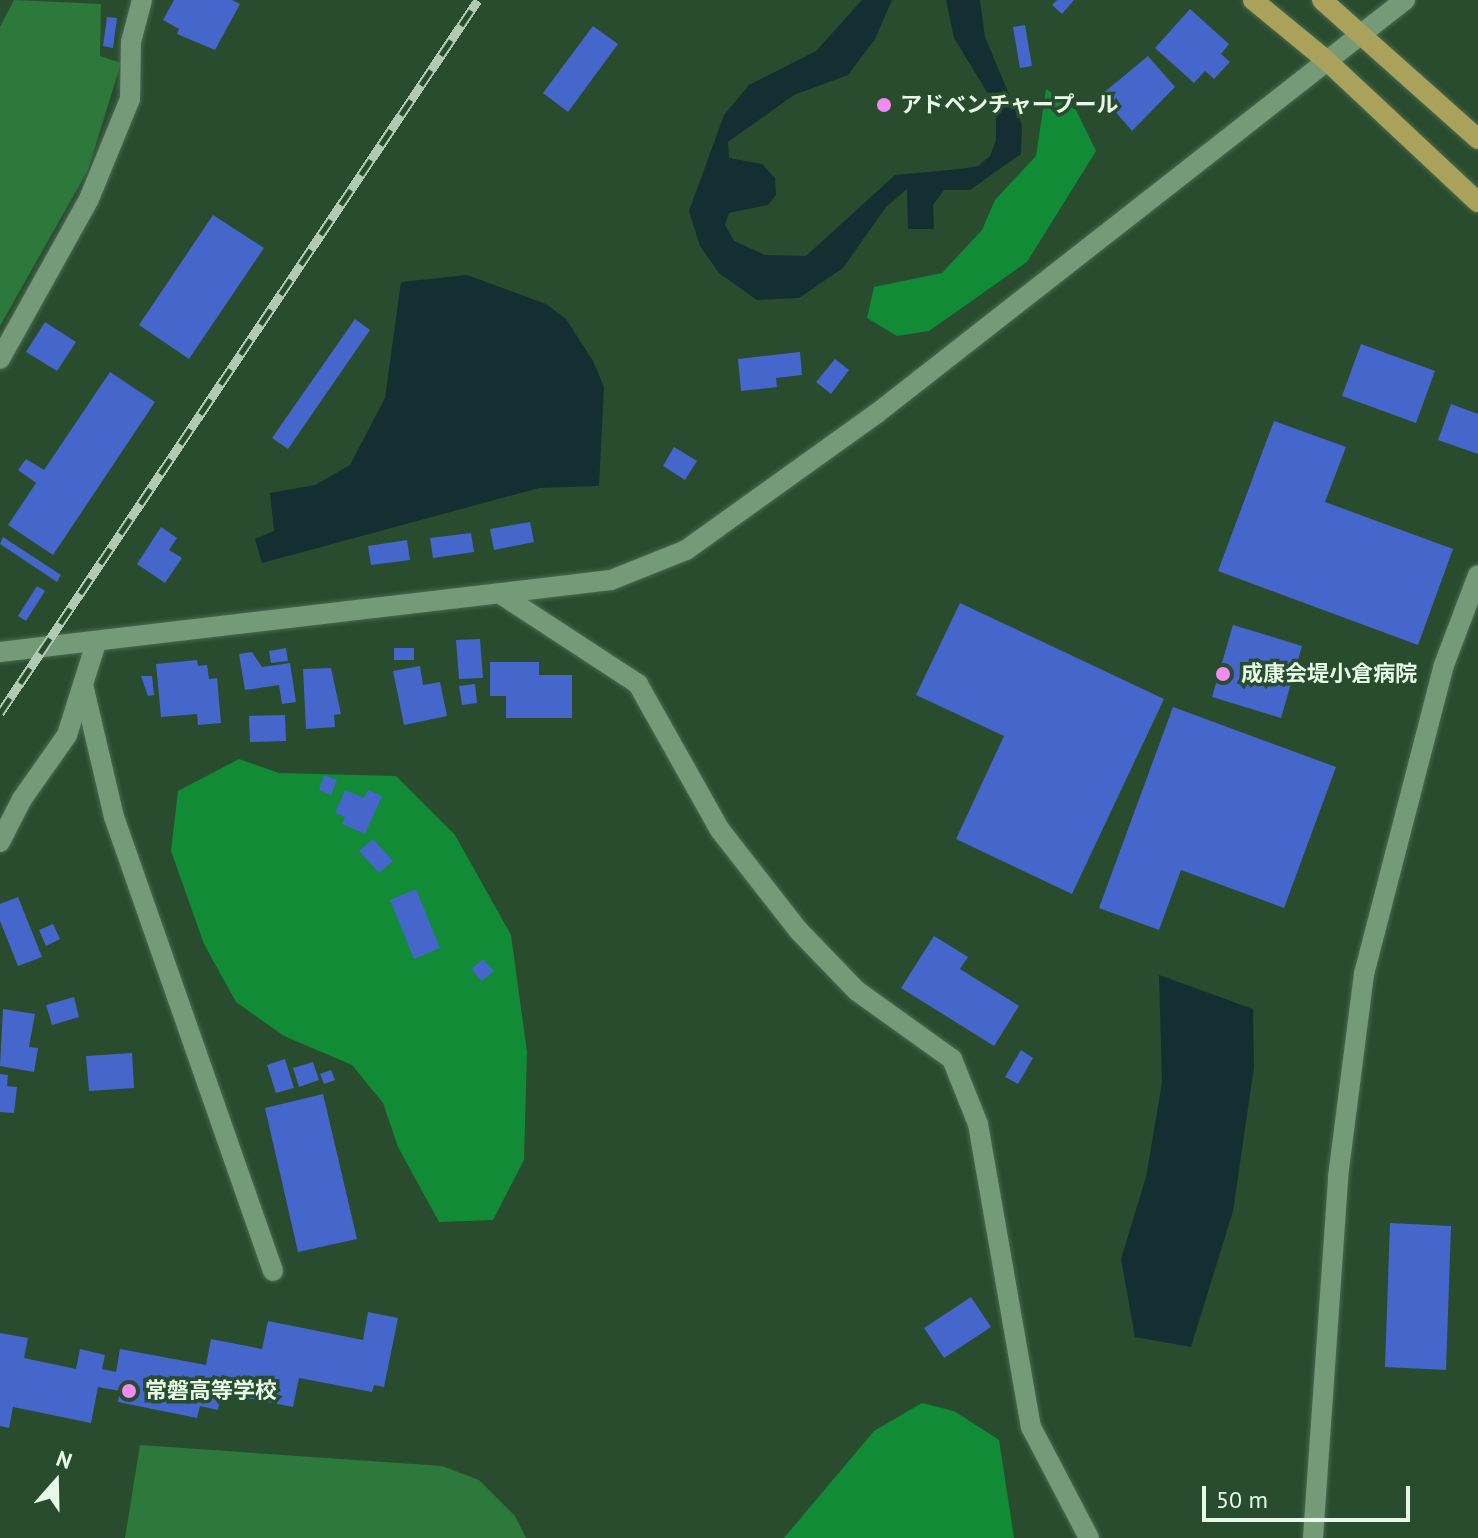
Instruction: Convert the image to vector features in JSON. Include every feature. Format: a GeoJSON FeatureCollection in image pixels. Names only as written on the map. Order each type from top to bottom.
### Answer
{"type":"FeatureCollection","features":[{"type":"Feature","properties":{"kind":"main road"},"geometry":{"type":"LineString","coordinates":[[1253,0],[1326,60],[1478,202]]}},
{"type":"Feature","properties":{"kind":"main road"},"geometry":{"type":"LineString","coordinates":[[1322,0],[1478,139]]}},
{"type":"Feature","properties":{"kind":"street"},"geometry":{"type":"LineString","coordinates":[[0,359],[89,199],[130,99],[131,42],[142,0]]}},
{"type":"Feature","properties":{"kind":"street"},"geometry":{"type":"LineString","coordinates":[[0,652],[611,580],[686,550],[876,414],[1405,0]]}},
{"type":"Feature","properties":{"kind":"street"},"geometry":{"type":"LineString","coordinates":[[1313,1538],[1338,1177],[1364,974],[1444,665],[1478,575]]}},
{"type":"Feature","properties":{"kind":"street"},"geometry":{"type":"LineString","coordinates":[[502,595],[638,684],[720,830],[799,931],[857,991],[952,1059],[978,1124],[1031,1427],[1089,1538]]}},
{"type":"Feature","properties":{"kind":"street"},"geometry":{"type":"LineString","coordinates":[[0,842],[22,799],[67,735],[96,643]]}},
{"type":"Feature","properties":{"kind":"street"},"geometry":{"type":"LineString","coordinates":[[84,689],[114,817],[273,1271]]}},
{"type":"Feature","properties":{"kind":"green space"},"geometry":{"type":"Polygon","coordinates":[[[14,0],[101,4],[100,56],[121,63],[88,170],[0,326],[0,27],[14,0]]]}},
{"type":"Feature","properties":{"kind":"green space"},"geometry":{"type":"Polygon","coordinates":[[[1046,89],[1076,110],[1096,151],[1027,262],[929,331],[897,336],[867,318],[874,287],[942,273],[982,230],[995,200],[1036,156],[1046,89]]]}},
{"type":"Feature","properties":{"kind":"green space"},"geometry":{"type":"Polygon","coordinates":[[[239,759],[279,773],[396,776],[455,835],[511,935],[527,1052],[524,1160],[493,1220],[439,1222],[398,1147],[383,1103],[352,1065],[284,1036],[236,1002],[204,944],[171,851],[178,791],[239,759]]]}},
{"type":"Feature","properties":{"kind":"green space"},"geometry":{"type":"Polygon","coordinates":[[[922,1403],[954,1411],[999,1440],[1014,1538],[784,1538],[874,1431],[922,1403]]]}},
{"type":"Feature","properties":{"kind":"green space"},"geometry":{"type":"Polygon","coordinates":[[[140,1445],[442,1466],[479,1480],[515,1516],[526,1538],[125,1538],[140,1445]]]}},
{"type":"Feature","properties":{"kind":"water"},"geometry":{"type":"Polygon","coordinates":[[[862,0],[892,0],[875,39],[848,75],[794,95],[728,142],[729,158],[762,164],[775,178],[776,195],[768,205],[729,213],[725,225],[734,241],[765,255],[806,256],[895,175],[978,166],[990,156],[996,140],[996,107],[954,38],[946,0],[980,0],[985,37],[1022,125],[1021,154],[970,190],[944,190],[933,205],[934,229],[908,229],[907,189],[886,207],[843,268],[799,298],[757,300],[719,273],[700,246],[689,211],[724,115],[749,85],[816,51],[862,0]]]}},
{"type":"Feature","properties":{"kind":"water"},"geometry":{"type":"Polygon","coordinates":[[[467,275],[546,304],[566,319],[593,361],[604,387],[599,486],[539,488],[262,563],[255,539],[274,531],[270,493],[315,485],[350,465],[385,398],[401,282],[467,275]]]}},
{"type":"Feature","properties":{"kind":"water"},"geometry":{"type":"Polygon","coordinates":[[[1159,975],[1253,1009],[1254,1067],[1233,1211],[1191,1347],[1135,1337],[1121,1259],[1146,1177],[1162,1083],[1159,975]]]}},
{"type":"Feature","properties":{"kind":"building"},"geometry":{"type":"Polygon","coordinates":[[[174,0],[232,0],[240,4],[215,50],[177,34],[179,29],[163,20],[174,0]]]}},
{"type":"Feature","properties":{"kind":"building"},"geometry":{"type":"Polygon","coordinates":[[[1057,0],[1074,0],[1062,14],[1052,5],[1057,0]]]}},
{"type":"Feature","properties":{"kind":"building"},"geometry":{"type":"Polygon","coordinates":[[[1190,9],[1229,44],[1221,54],[1230,62],[1214,79],[1205,71],[1194,83],[1155,48],[1190,9]]]}},
{"type":"Feature","properties":{"kind":"building"},"geometry":{"type":"Polygon","coordinates":[[[107,17],[117,18],[113,48],[103,46],[107,17]]]}},
{"type":"Feature","properties":{"kind":"building"},"geometry":{"type":"Polygon","coordinates":[[[1025,25],[1032,66],[1020,68],[1013,27],[1025,25]]]}},
{"type":"Feature","properties":{"kind":"building"},"geometry":{"type":"Polygon","coordinates":[[[593,26],[618,44],[568,112],[543,93],[593,26]]]}},
{"type":"Feature","properties":{"kind":"building"},"geometry":{"type":"Polygon","coordinates":[[[1148,56],[1175,87],[1132,131],[1101,95],[1148,56]]]}},
{"type":"Feature","properties":{"kind":"building"},"geometry":{"type":"Polygon","coordinates":[[[213,215],[264,248],[189,359],[139,325],[213,215]]]}},
{"type":"Feature","properties":{"kind":"building"},"geometry":{"type":"Polygon","coordinates":[[[355,319],[370,330],[288,449],[272,438],[355,319]]]}},
{"type":"Feature","properties":{"kind":"building"},"geometry":{"type":"Polygon","coordinates":[[[45,322],[76,342],[57,371],[26,352],[45,322]]]}},
{"type":"Feature","properties":{"kind":"building"},"geometry":{"type":"Polygon","coordinates":[[[1361,344],[1435,371],[1416,423],[1342,396],[1361,344]]]}},
{"type":"Feature","properties":{"kind":"building"},"geometry":{"type":"Polygon","coordinates":[[[800,352],[802,375],[776,378],[777,387],[741,391],[738,359],[800,352]]]}},
{"type":"Feature","properties":{"kind":"building"},"geometry":{"type":"Polygon","coordinates":[[[835,359],[849,370],[831,394],[816,382],[835,359]]]}},
{"type":"Feature","properties":{"kind":"building"},"geometry":{"type":"Polygon","coordinates":[[[110,372],[155,402],[53,555],[8,525],[36,483],[18,470],[26,459],[44,470],[110,372]]]}},
{"type":"Feature","properties":{"kind":"building"},"geometry":{"type":"Polygon","coordinates":[[[1451,404],[1478,414],[1478,454],[1438,440],[1451,404]]]}},
{"type":"Feature","properties":{"kind":"building"},"geometry":{"type":"Polygon","coordinates":[[[1274,421],[1346,447],[1325,502],[1453,549],[1418,645],[1218,571],[1274,421]]]}},
{"type":"Feature","properties":{"kind":"building"},"geometry":{"type":"Polygon","coordinates":[[[674,447],[697,461],[685,480],[663,466],[674,447]]]}},
{"type":"Feature","properties":{"kind":"building"},"geometry":{"type":"Polygon","coordinates":[[[530,522],[534,542],[494,550],[490,529],[530,522]]]}},
{"type":"Feature","properties":{"kind":"building"},"geometry":{"type":"Polygon","coordinates":[[[161,527],[177,538],[169,550],[182,558],[165,583],[137,564],[161,527]]]}},
{"type":"Feature","properties":{"kind":"building"},"geometry":{"type":"Polygon","coordinates":[[[471,533],[474,552],[433,558],[430,538],[471,533]]]}},
{"type":"Feature","properties":{"kind":"building"},"geometry":{"type":"Polygon","coordinates":[[[3,537],[61,575],[57,582],[0,544],[3,537]]]}},
{"type":"Feature","properties":{"kind":"building"},"geometry":{"type":"Polygon","coordinates":[[[407,540],[410,560],[371,565],[368,546],[407,540]]]}},
{"type":"Feature","properties":{"kind":"building"},"geometry":{"type":"Polygon","coordinates":[[[37,586],[45,591],[26,621],[18,616],[37,586]]]}},
{"type":"Feature","properties":{"kind":"building"},"geometry":{"type":"Polygon","coordinates":[[[960,603],[1164,699],[1072,894],[956,839],[1004,736],[916,695],[960,603]]]}},
{"type":"Feature","properties":{"kind":"building"},"geometry":{"type":"Polygon","coordinates":[[[1233,625],[1302,646],[1281,718],[1212,697],[1233,625]]]}},
{"type":"Feature","properties":{"kind":"building"},"geometry":{"type":"Polygon","coordinates":[[[480,639],[483,678],[459,679],[456,640],[480,639]]]}},
{"type":"Feature","properties":{"kind":"building"},"geometry":{"type":"Polygon","coordinates":[[[286,648],[288,661],[271,663],[269,651],[286,648]]]}},
{"type":"Feature","properties":{"kind":"building"},"geometry":{"type":"Polygon","coordinates":[[[394,648],[414,648],[414,660],[394,660],[394,648]]]}},
{"type":"Feature","properties":{"kind":"building"},"geometry":{"type":"Polygon","coordinates":[[[252,652],[262,667],[290,663],[296,702],[282,704],[279,685],[245,690],[239,654],[252,652]]]}},
{"type":"Feature","properties":{"kind":"building"},"geometry":{"type":"Polygon","coordinates":[[[197,660],[198,666],[207,665],[209,679],[217,678],[221,723],[198,725],[197,714],[161,717],[156,664],[197,660]]]}},
{"type":"Feature","properties":{"kind":"building"},"geometry":{"type":"Polygon","coordinates":[[[490,662],[539,662],[539,675],[572,675],[572,718],[506,718],[506,696],[490,696],[490,662]]]}},
{"type":"Feature","properties":{"kind":"building"},"geometry":{"type":"Polygon","coordinates":[[[420,666],[423,685],[440,682],[447,716],[404,725],[393,671],[420,666]]]}},
{"type":"Feature","properties":{"kind":"building"},"geometry":{"type":"Polygon","coordinates":[[[331,668],[341,714],[334,715],[335,727],[306,729],[303,669],[331,668]]]}},
{"type":"Feature","properties":{"kind":"building"},"geometry":{"type":"Polygon","coordinates":[[[141,676],[152,676],[154,695],[148,696],[141,676]]]}},
{"type":"Feature","properties":{"kind":"building"},"geometry":{"type":"Polygon","coordinates":[[[475,684],[477,703],[462,705],[459,686],[475,684]]]}},
{"type":"Feature","properties":{"kind":"building"},"geometry":{"type":"Polygon","coordinates":[[[1173,707],[1336,767],[1284,908],[1181,870],[1159,930],[1099,908],[1173,707]]]}},
{"type":"Feature","properties":{"kind":"building"},"geometry":{"type":"Polygon","coordinates":[[[285,715],[286,741],[250,742],[249,716],[285,715]]]}},
{"type":"Feature","properties":{"kind":"building"},"geometry":{"type":"Polygon","coordinates":[[[324,775],[337,780],[331,795],[319,790],[324,775]]]}},
{"type":"Feature","properties":{"kind":"building"},"geometry":{"type":"Polygon","coordinates":[[[345,790],[364,798],[368,790],[382,796],[365,834],[342,824],[345,817],[335,813],[345,790]]]}},
{"type":"Feature","properties":{"kind":"building"},"geometry":{"type":"Polygon","coordinates":[[[373,839],[393,861],[379,873],[359,851],[373,839]]]}},
{"type":"Feature","properties":{"kind":"building"},"geometry":{"type":"Polygon","coordinates":[[[416,889],[440,948],[414,959],[390,900],[416,889]]]}},
{"type":"Feature","properties":{"kind":"building"},"geometry":{"type":"Polygon","coordinates":[[[18,897],[42,957],[18,966],[0,921],[0,904],[18,897]]]}},
{"type":"Feature","properties":{"kind":"building"},"geometry":{"type":"Polygon","coordinates":[[[53,924],[60,939],[46,946],[39,930],[53,924]]]}},
{"type":"Feature","properties":{"kind":"building"},"geometry":{"type":"Polygon","coordinates":[[[934,936],[968,957],[960,969],[1019,1006],[994,1046],[901,988],[934,936]]]}},
{"type":"Feature","properties":{"kind":"building"},"geometry":{"type":"Polygon","coordinates":[[[483,959],[494,971],[482,981],[471,969],[483,959]]]}},
{"type":"Feature","properties":{"kind":"building"},"geometry":{"type":"Polygon","coordinates":[[[74,997],[79,1017],[52,1025],[46,1005],[74,997]]]}},
{"type":"Feature","properties":{"kind":"building"},"geometry":{"type":"Polygon","coordinates":[[[3,1009],[35,1014],[29,1047],[38,1048],[34,1072],[0,1066],[3,1009]]]}},
{"type":"Feature","properties":{"kind":"building"},"geometry":{"type":"Polygon","coordinates":[[[1021,1050],[1033,1058],[1018,1084],[1005,1077],[1021,1050]]]}},
{"type":"Feature","properties":{"kind":"building"},"geometry":{"type":"Polygon","coordinates":[[[132,1053],[134,1088],[89,1091],[86,1056],[132,1053]]]}},
{"type":"Feature","properties":{"kind":"building"},"geometry":{"type":"Polygon","coordinates":[[[285,1059],[294,1088],[276,1093],[267,1065],[285,1059]]]}},
{"type":"Feature","properties":{"kind":"building"},"geometry":{"type":"Polygon","coordinates":[[[313,1062],[319,1080],[299,1087],[293,1068],[313,1062]]]}},
{"type":"Feature","properties":{"kind":"building"},"geometry":{"type":"Polygon","coordinates":[[[331,1070],[335,1080],[324,1084],[320,1074],[331,1070]]]}},
{"type":"Feature","properties":{"kind":"building"},"geometry":{"type":"Polygon","coordinates":[[[0,1074],[8,1075],[7,1086],[17,1087],[14,1113],[0,1112],[0,1074]]]}},
{"type":"Feature","properties":{"kind":"building"},"geometry":{"type":"Polygon","coordinates":[[[323,1094],[357,1239],[298,1252],[265,1108],[323,1094]]]}},
{"type":"Feature","properties":{"kind":"building"},"geometry":{"type":"Polygon","coordinates":[[[1390,1223],[1451,1226],[1446,1370],[1385,1367],[1390,1223]]]}},
{"type":"Feature","properties":{"kind":"building"},"geometry":{"type":"Polygon","coordinates":[[[971,1297],[991,1327],[944,1358],[924,1328],[971,1297]]]}},
{"type":"Feature","properties":{"kind":"building"},"geometry":{"type":"Polygon","coordinates":[[[368,1312],[398,1318],[384,1387],[374,1385],[372,1392],[299,1378],[293,1407],[221,1393],[218,1410],[200,1406],[197,1418],[118,1402],[120,1391],[98,1387],[91,1423],[13,1407],[9,1428],[0,1426],[0,1333],[28,1338],[24,1358],[76,1369],[80,1349],[105,1355],[102,1369],[116,1372],[120,1349],[206,1365],[211,1339],[262,1349],[268,1321],[363,1340],[368,1312]]]}},
{"type":"Feature","properties":{"kind":"railway"},"geometry":{"type":"LineString","coordinates":[[0,713],[478,0]]}},
{"type":"Feature","properties":{"kind":"place","name":"アドベンチャープール"},"geometry":{"type":"Point","coordinates":[884,105]}},
{"type":"Feature","properties":{"kind":"place","name":"成康会堤小倉病院"},"geometry":{"type":"Point","coordinates":[1223,674]}},
{"type":"Feature","properties":{"kind":"place","name":"常磐高等学校"},"geometry":{"type":"Point","coordinates":[129,1391]}}]}
